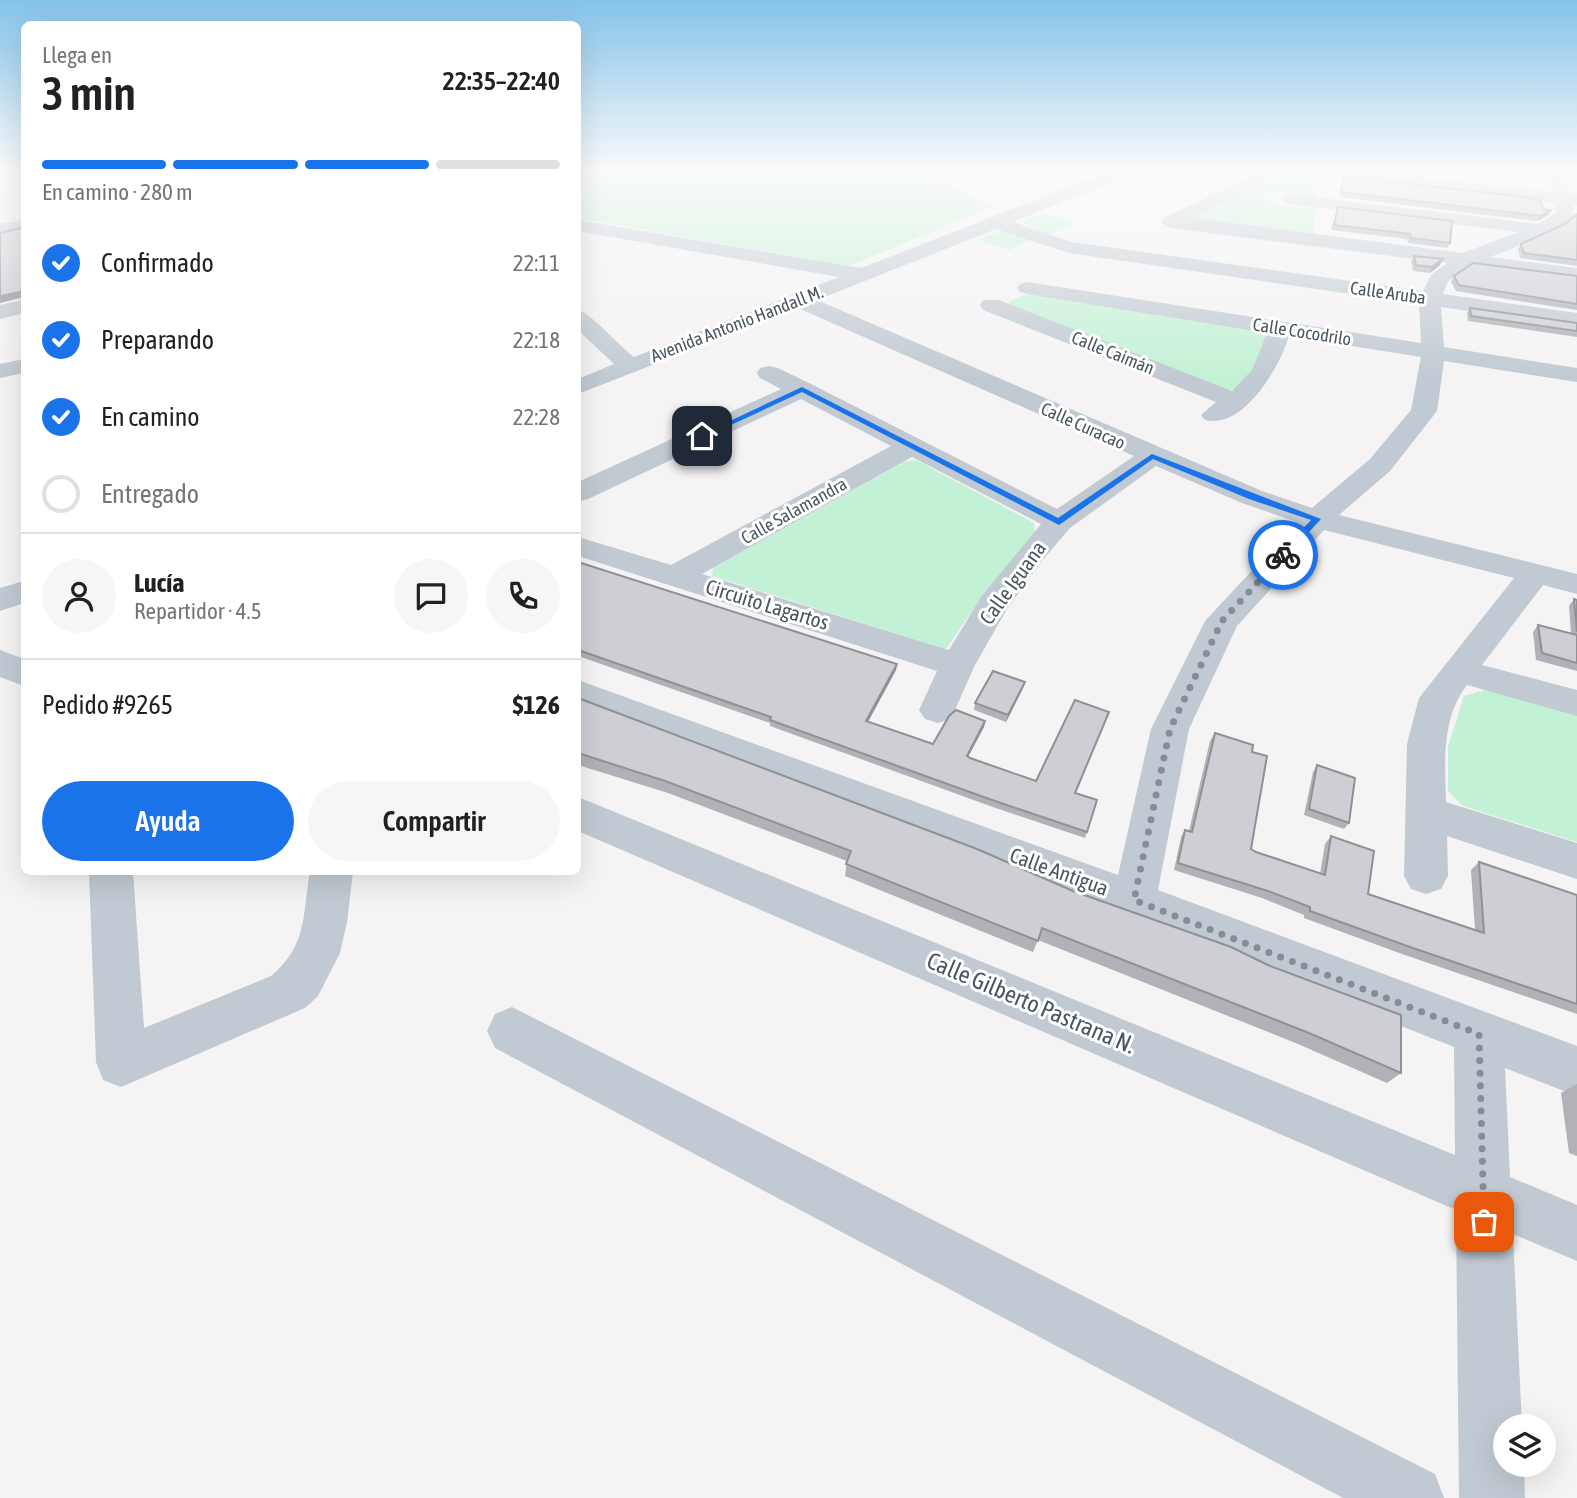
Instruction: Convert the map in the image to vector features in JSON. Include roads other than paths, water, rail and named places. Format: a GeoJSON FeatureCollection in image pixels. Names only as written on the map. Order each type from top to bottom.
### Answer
{"type":"FeatureCollection","features":[{"type":"Feature","properties":{"kind":"street"},"geometry":{"type":"LineString","coordinates":[[594,239],[839,284]]}},
{"type":"Feature","properties":{"kind":"street"},"geometry":{"type":"LineString","coordinates":[[657,239],[863,275]]}},
{"type":"Feature","properties":{"kind":"street","name":"Avenida Antonio Handall M."},"geometry":{"type":"LineString","coordinates":[[581,375],[621,370],[952,239]]}},
{"type":"Feature","properties":{"kind":"street","name":"Calle Aruba"},"geometry":{"type":"LineString","coordinates":[[1045,239],[1069,247],[1577,320]]}},
{"type":"Feature","properties":{"kind":"street"},"geometry":{"type":"LineString","coordinates":[[1311,239],[1577,274]]}},
{"type":"Feature","properties":{"kind":"street"},"geometry":{"type":"LineString","coordinates":[[1134,900],[1170,729],[1222,621],[1317,519],[1380,465],[1424,411],[1433,353],[1430,299],[1439,278],[1466,259],[1517,239]]}},
{"type":"Feature","properties":{"kind":"street"},"geometry":{"type":"LineString","coordinates":[[1027,288],[1052,277]]}},
{"type":"Feature","properties":{"kind":"street","name":"Calle Caimán"},"geometry":{"type":"LineString","coordinates":[[1027,288],[981,309],[1235,401]]}},
{"type":"Feature","properties":{"kind":"street","name":"Calle Cocodrilo"},"geometry":{"type":"LineString","coordinates":[[1027,288],[1577,375]]}},
{"type":"Feature","properties":{"kind":"street","name":"Calle Curacao"},"geometry":{"type":"LineString","coordinates":[[800,301],[1152,456],[1252,497],[1317,519],[1577,584]]}},
{"type":"Feature","properties":{"kind":"street"},"geometry":{"type":"LineString","coordinates":[[0,312],[21,308]]}},
{"type":"Feature","properties":{"kind":"street"},"geometry":{"type":"LineString","coordinates":[[581,320],[608,349],[621,370]]}},
{"type":"Feature","properties":{"kind":"street"},"geometry":{"type":"LineString","coordinates":[[1210,418],[1235,401],[1261,377],[1270,363],[1280,329]]}},
{"type":"Feature","properties":{"kind":"street"},"geometry":{"type":"LineString","coordinates":[[0,371],[21,367]]}},
{"type":"Feature","properties":{"kind":"street"},"geometry":{"type":"LineString","coordinates":[[769,373],[1059,522]]}},
{"type":"Feature","properties":{"kind":"street"},"geometry":{"type":"LineString","coordinates":[[581,492],[802,389]]}},
{"type":"Feature","properties":{"kind":"street","name":"Calle Salamandra"},"geometry":{"type":"LineString","coordinates":[[675,576],[912,446]]}},
{"type":"Feature","properties":{"kind":"street","name":"Calle Iguana"},"geometry":{"type":"LineString","coordinates":[[938,710],[957,665],[993,605],[1059,522],[1152,456]]}},
{"type":"Feature","properties":{"kind":"street","name":"Circuito Lagartos"},"geometry":{"type":"LineString","coordinates":[[581,547],[957,665]]}},
{"type":"Feature","properties":{"kind":"street"},"geometry":{"type":"LineString","coordinates":[[1426,876],[1426,744],[1437,698],[1535,574]]}},
{"type":"Feature","properties":{"kind":"street"},"geometry":{"type":"LineString","coordinates":[[0,600],[21,591]]}},
{"type":"Feature","properties":{"kind":"street"},"geometry":{"type":"LineString","coordinates":[[0,662],[21,672]]}},
{"type":"Feature","properties":{"kind":"street"},"geometry":{"type":"LineString","coordinates":[[1460,671],[1577,703]]}},
{"type":"Feature","properties":{"kind":"street","name":"Calle Antigua"},"geometry":{"type":"LineString","coordinates":[[581,694],[1134,900],[1577,1071]]}},
{"type":"Feature","properties":{"kind":"street"},"geometry":{"type":"LineString","coordinates":[[1425,813],[1577,861]]}},
{"type":"Feature","properties":{"kind":"street","name":"Calle Gilberto Pastrana N."},"geometry":{"type":"LineString","coordinates":[[581,814],[1577,1233]]}},
{"type":"Feature","properties":{"kind":"street"},"geometry":{"type":"LineString","coordinates":[[111,875],[121,1062],[288,992],[304,981],[319,956],[331,875]]}},
{"type":"Feature","properties":{"kind":"street"},"geometry":{"type":"LineString","coordinates":[[512,1031],[1411,1498]]}},
{"type":"Feature","properties":{"kind":"street"},"geometry":{"type":"LineString","coordinates":[[1479,1034],[1492,1498]]}}]}
